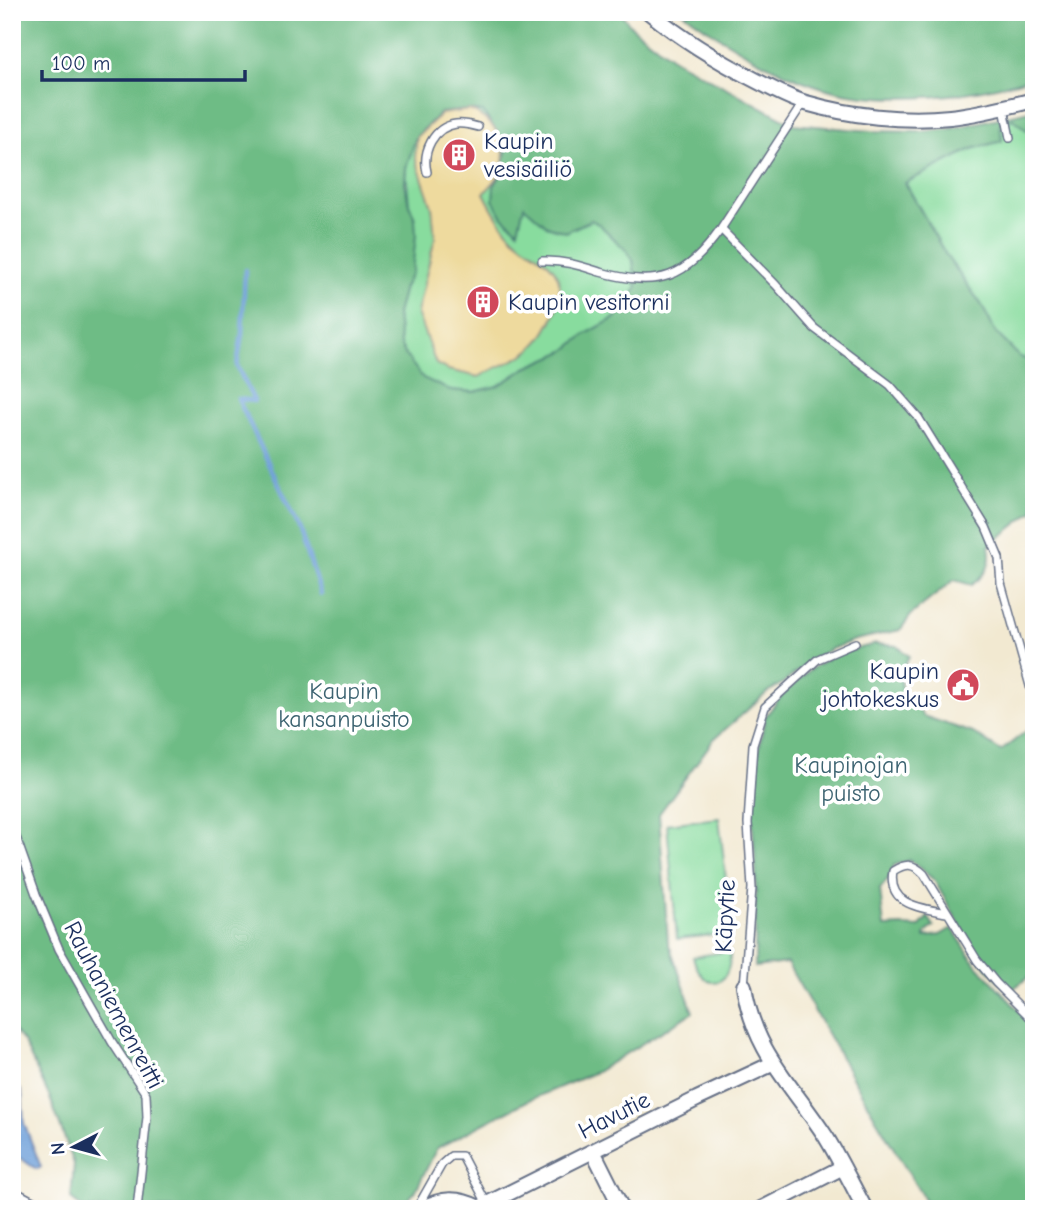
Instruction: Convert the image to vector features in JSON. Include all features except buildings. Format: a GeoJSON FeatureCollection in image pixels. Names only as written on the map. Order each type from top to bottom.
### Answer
{"type":"FeatureCollection","features":[{"type":"Feature","properties":{"kind":"street"},"geometry":{"type":"LineString","coordinates":[[649,12],[694,47],[803,103],[871,116],[917,118],[948,117],[1034,100]]}},
{"type":"Feature","properties":{"kind":"street","name":"Käpytie"},"geometry":{"type":"LineString","coordinates":[[744,986],[748,1011],[772,1064],[825,1136],[865,1209]]}},
{"type":"Feature","properties":{"kind":"street","name":"Havutie"},"geometry":{"type":"LineString","coordinates":[[481,1207],[772,1064]]}},
{"type":"Feature","properties":{"kind":"street"},"geometry":{"type":"LineString","coordinates":[[593,1151],[622,1209]]}},
{"type":"Feature","properties":{"kind":"street"},"geometry":{"type":"LineString","coordinates":[[761,1209],[843,1167]]}},
{"type":"Feature","properties":{"kind":"street"},"geometry":{"type":"LineString","coordinates":[[419,1209],[445,1199],[481,1207]]}},
{"type":"Feature","properties":{"kind":"lane"},"geometry":{"type":"LineString","coordinates":[[542,261],[564,262],[638,280],[670,275],[690,266],[707,249],[721,229],[803,103]]}},
{"type":"Feature","properties":{"kind":"lane"},"geometry":{"type":"LineString","coordinates":[[1003,107],[1010,138]]}},
{"type":"Feature","properties":{"kind":"lane"},"geometry":{"type":"LineString","coordinates":[[427,172],[426,151],[438,133],[455,124],[478,127]]}},
{"type":"Feature","properties":{"kind":"lane"},"geometry":{"type":"LineString","coordinates":[[721,229],[814,328],[890,385],[918,416],[986,527],[999,558],[1001,583],[1034,700]]}},
{"type":"Feature","properties":{"kind":"lane","name":"Käpytie"},"geometry":{"type":"LineString","coordinates":[[744,986],[752,888],[748,823],[753,745],[765,707],[818,659],[855,643]]}},
{"type":"Feature","properties":{"kind":"lane","name":"Rauhaniemenreitti"},"geometry":{"type":"LineString","coordinates":[[12,825],[59,949],[112,1042],[146,1094],[147,1117],[138,1209]]}},
{"type":"Feature","properties":{"kind":"lane"},"geometry":{"type":"LineString","coordinates":[[947,913],[913,906],[901,899],[892,882],[894,871],[904,864],[916,866],[924,874],[977,960],[1034,1021]]}},
{"type":"Feature","properties":{"kind":"lane"},"geometry":{"type":"LineString","coordinates":[[419,1209],[442,1164],[451,1156],[462,1156],[481,1207]]}},
{"type":"Feature","properties":{"kind":"lane"},"geometry":{"type":"LineString","coordinates":[[12,1190],[48,1209]]}},
{"type":"Feature","properties":{"kind":"lane"},"geometry":{"type":"LineString","coordinates":[[20,1209],[25,1197]]}},
{"type":"Feature","properties":{"kind":"green space","name":"Kaupin kansanpuisto"},"geometry":{"type":"Polygon","coordinates":[[[12,12],[620,12],[632,27],[673,59],[793,124],[920,132],[950,129],[1034,110],[1034,136],[1013,119],[1000,122],[1002,141],[972,149],[905,183],[947,257],[981,304],[996,333],[1020,357],[1034,362],[1034,510],[989,546],[987,568],[972,585],[954,580],[912,614],[900,630],[855,640],[831,649],[815,657],[768,692],[714,739],[659,814],[668,942],[693,1012],[596,1072],[527,1101],[437,1148],[415,1192],[399,1209],[84,1209],[71,1199],[74,1164],[50,1098],[24,1043],[12,1028],[12,12]],[[467,110],[440,113],[416,137],[406,168],[405,184],[415,219],[416,235],[412,272],[404,287],[397,314],[400,344],[423,378],[449,390],[474,392],[498,386],[526,368],[565,351],[586,334],[615,318],[629,303],[637,287],[633,260],[627,251],[591,220],[566,232],[547,226],[524,206],[518,230],[503,217],[493,200],[494,186],[503,172],[507,146],[483,112],[467,110]]]}},
{"type":"Feature","properties":{"kind":"green space"},"geometry":{"type":"Polygon","coordinates":[[[683,12],[1034,12],[1034,77],[989,89],[942,96],[895,98],[849,94],[784,73],[740,50],[683,12]]]}},
{"type":"Feature","properties":{"kind":"green space"},"geometry":{"type":"Polygon","coordinates":[[[467,110],[483,112],[507,146],[503,172],[494,186],[517,230],[524,205],[547,226],[566,232],[591,220],[627,251],[633,260],[637,287],[629,303],[615,318],[586,334],[565,351],[526,368],[498,386],[474,392],[449,390],[423,379],[400,344],[397,314],[404,287],[412,272],[415,219],[409,204],[406,168],[416,137],[440,113],[467,110]]]}},
{"type":"Feature","properties":{"kind":"green space"},"geometry":{"type":"Polygon","coordinates":[[[1013,119],[1034,136],[1034,362],[1020,357],[996,333],[981,304],[947,257],[905,182],[972,149],[1002,141],[1000,122],[1013,119]]]}},
{"type":"Feature","properties":{"kind":"green space","name":"Kaupinojan puisto"},"geometry":{"type":"Polygon","coordinates":[[[875,644],[897,646],[909,656],[901,674],[903,696],[914,702],[923,716],[973,733],[1001,751],[1034,725],[1034,978],[1031,975],[1009,992],[980,960],[934,880],[910,860],[894,865],[889,878],[880,889],[884,927],[919,927],[928,917],[934,926],[925,937],[940,935],[952,928],[975,963],[1034,1027],[1034,1209],[930,1209],[787,963],[755,967],[756,870],[752,817],[756,765],[765,717],[783,694],[811,669],[834,655],[875,644]]]}},
{"type":"Feature","properties":{"kind":"green space"},"geometry":{"type":"Polygon","coordinates":[[[719,818],[732,933],[677,939],[667,824],[719,818]]]}},
{"type":"Feature","properties":{"kind":"green space"},"geometry":{"type":"Polygon","coordinates":[[[730,951],[727,973],[716,982],[710,982],[704,977],[693,957],[730,951]]]}},
{"type":"Feature","properties":{"kind":"sand"},"geometry":{"type":"Polygon","coordinates":[[[470,110],[488,121],[500,136],[503,145],[503,164],[499,175],[484,193],[508,232],[552,267],[558,276],[560,287],[556,311],[538,342],[519,357],[479,377],[448,370],[436,364],[417,313],[435,238],[432,207],[415,157],[417,137],[441,114],[470,110]]]}},
{"type":"Feature","properties":{"kind":"water"},"geometry":{"type":"Polygon","coordinates":[[[12,1079],[22,1092],[24,1123],[41,1167],[38,1169],[20,1158],[12,1157],[12,1079]]]}},
{"type":"Feature","properties":{"kind":"waterway"},"geometry":{"type":"LineString","coordinates":[[245,270],[242,334],[237,366],[254,401],[238,399],[299,527],[321,594]]}},
{"type":"Feature","properties":{"kind":"place","name":"Kaupin vesisäiliö"},"geometry":{"type":"Point","coordinates":[459,155]}},
{"type":"Feature","properties":{"kind":"place","name":"Kaupin vesitorni"},"geometry":{"type":"Point","coordinates":[483,302]}},
{"type":"Feature","properties":{"kind":"place","name":"Kaupin johtokeskus"},"geometry":{"type":"Point","coordinates":[963,685]}}]}
